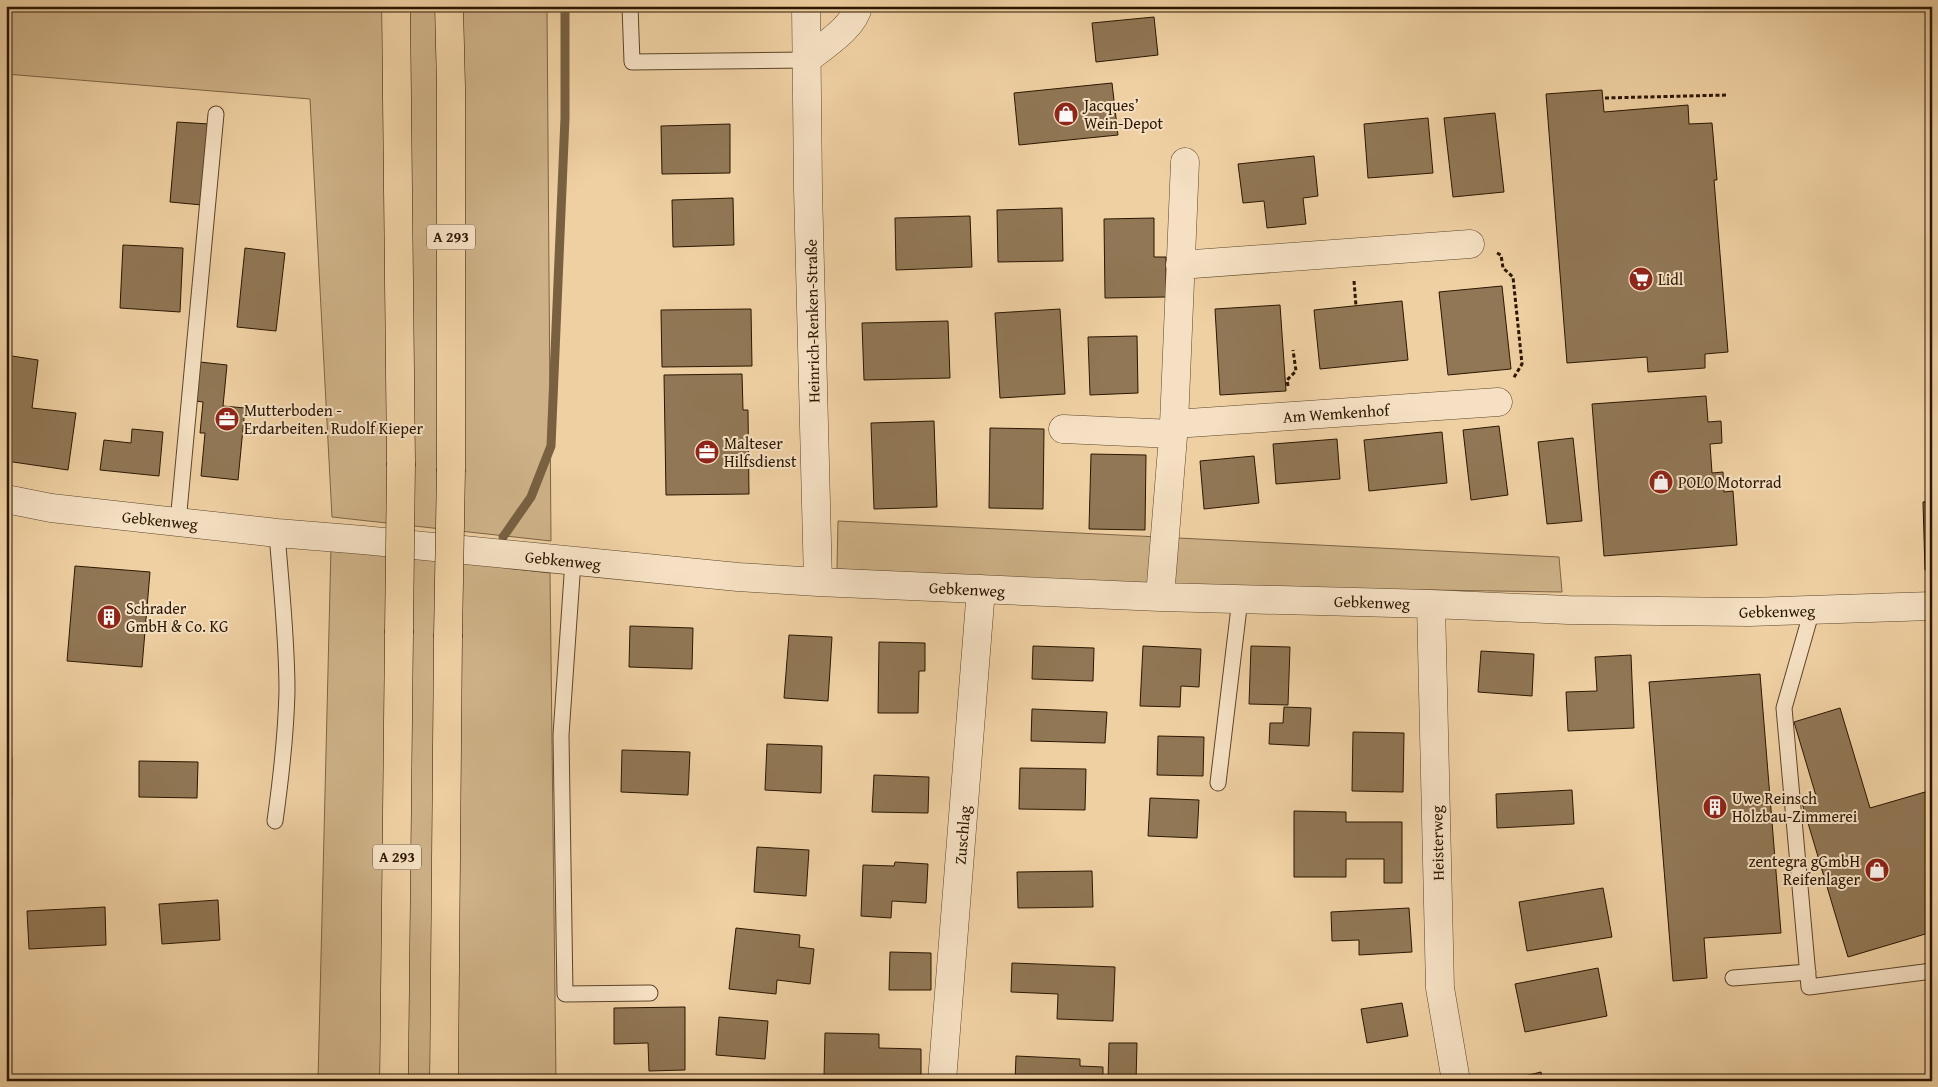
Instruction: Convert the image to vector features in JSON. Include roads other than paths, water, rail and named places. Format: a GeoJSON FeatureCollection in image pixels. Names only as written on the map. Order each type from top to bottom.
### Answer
{"type":"FeatureCollection","features":[{"type":"Feature","properties":{"kind":"highway","name":"A 293"},"geometry":{"type":"LineString","coordinates":[[394,1081],[401,464],[396,6]]}},
{"type":"Feature","properties":{"kind":"highway","name":"A 293"},"geometry":{"type":"LineString","coordinates":[[444,1081],[451,469],[451,87],[449,6]]}},
{"type":"Feature","properties":{"kind":"street","name":"Heinrich-Renken-Straße"},"geometry":{"type":"LineString","coordinates":[[806,6],[818,582]]}},
{"type":"Feature","properties":{"kind":"street"},"geometry":{"type":"LineString","coordinates":[[806,60],[844,30],[858,12],[858,6]]}},
{"type":"Feature","properties":{"kind":"street"},"geometry":{"type":"LineString","coordinates":[[1160,597],[1174,429],[1185,162]]}},
{"type":"Feature","properties":{"kind":"street"},"geometry":{"type":"LineString","coordinates":[[1180,265],[1470,244]]}},
{"type":"Feature","properties":{"kind":"street","name":"Am Wemkenhof"},"geometry":{"type":"LineString","coordinates":[[1063,429],[1174,429],[1292,416],[1498,402]]}},
{"type":"Feature","properties":{"kind":"street","name":"Gebkenweg"},"geometry":{"type":"LineString","coordinates":[[6,499],[51,508],[277,533],[738,577],[818,582],[1160,597],[1587,610],[1749,612],[1932,606]]}},
{"type":"Feature","properties":{"kind":"street","name":"Zuschlag"},"geometry":{"type":"LineString","coordinates":[[942,1081],[981,589]]}},
{"type":"Feature","properties":{"kind":"street","name":"Heisterweg"},"geometry":{"type":"LineString","coordinates":[[1431,604],[1440,988],[1456,1081]]}},
{"type":"Feature","properties":{"kind":"lane"},"geometry":{"type":"LineString","coordinates":[[630,6],[632,62],[806,60]]}},
{"type":"Feature","properties":{"kind":"lane"},"geometry":{"type":"LineString","coordinates":[[178,522],[216,114]]}},
{"type":"Feature","properties":{"kind":"lane"},"geometry":{"type":"LineString","coordinates":[[275,821],[284,750],[287,690],[284,615],[277,533]]}},
{"type":"Feature","properties":{"kind":"lane"},"geometry":{"type":"LineString","coordinates":[[573,561],[561,736],[564,994],[650,993]]}},
{"type":"Feature","properties":{"kind":"lane"},"geometry":{"type":"LineString","coordinates":[[1218,783],[1240,599]]}},
{"type":"Feature","properties":{"kind":"lane"},"geometry":{"type":"LineString","coordinates":[[1812,610],[1784,708],[1809,987],[1932,971]]}},
{"type":"Feature","properties":{"kind":"lane"},"geometry":{"type":"LineString","coordinates":[[1733,978],[1808,972]]}},
{"type":"Feature","properties":{"kind":"waterway"},"geometry":{"type":"LineString","coordinates":[[503,537],[531,497],[551,446],[565,118],[565,6]]}},
{"type":"Feature","properties":{"kind":"place","name":"Jacques’ Wein-Depot"},"geometry":{"type":"Point","coordinates":[1066,114]}},
{"type":"Feature","properties":{"kind":"place","name":"Lidl"},"geometry":{"type":"Point","coordinates":[1641,279]}},
{"type":"Feature","properties":{"kind":"place","name":"Mutterboden - Erdarbeiten. Rudolf Kieper"},"geometry":{"type":"Point","coordinates":[227,419]}},
{"type":"Feature","properties":{"kind":"place","name":"Malteser Hilfsdienst"},"geometry":{"type":"Point","coordinates":[707,452]}},
{"type":"Feature","properties":{"kind":"place","name":"POLO Motorrad"},"geometry":{"type":"Point","coordinates":[1661,482]}},
{"type":"Feature","properties":{"kind":"place","name":"Schrader GmbH & Co. KG"},"geometry":{"type":"Point","coordinates":[109,617]}},
{"type":"Feature","properties":{"kind":"place","name":"Uwe Reinsch Holzbau-Zimmerei"},"geometry":{"type":"Point","coordinates":[1715,807]}},
{"type":"Feature","properties":{"kind":"place","name":"zentegra gGmbH Reifenlager"},"geometry":{"type":"Point","coordinates":[1877,870]}}]}
